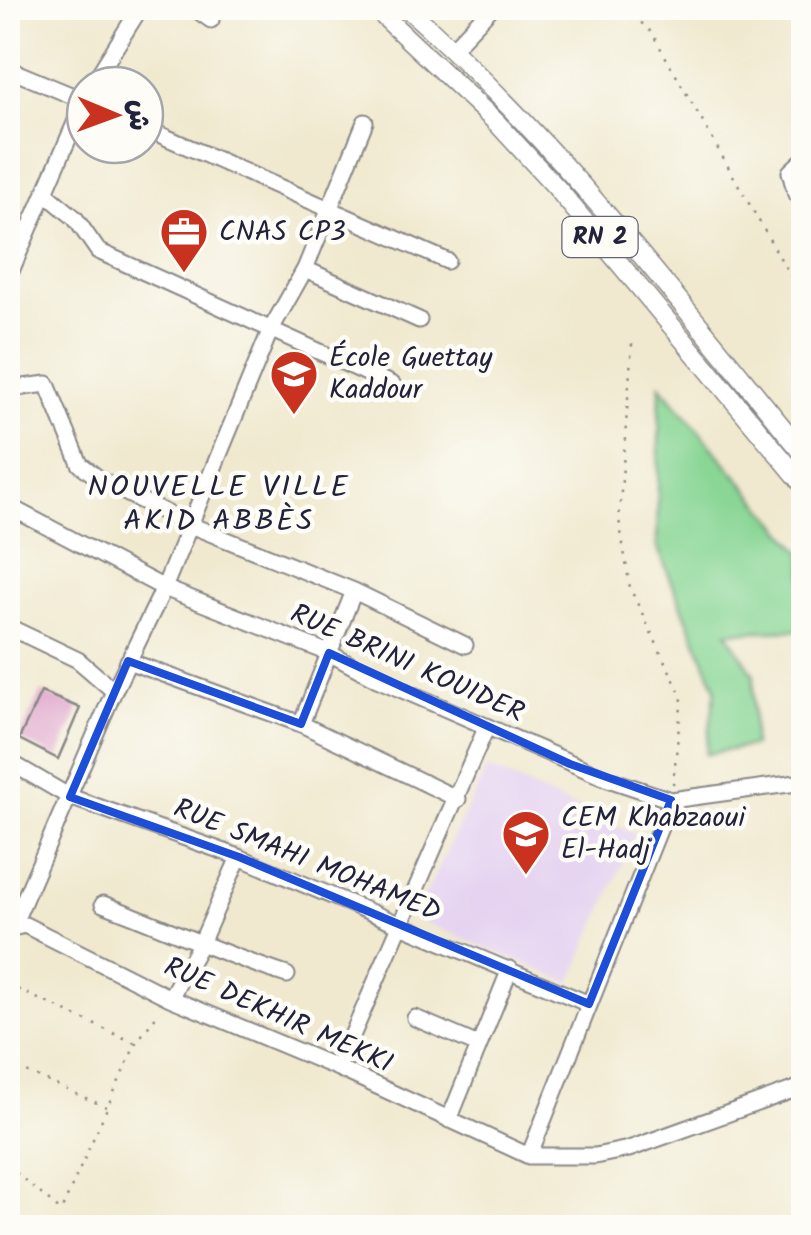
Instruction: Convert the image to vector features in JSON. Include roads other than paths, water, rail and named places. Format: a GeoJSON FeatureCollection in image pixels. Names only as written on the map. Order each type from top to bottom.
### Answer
{"type":"FeatureCollection","features":[{"type":"Feature","properties":{"kind":"main road","name":"RN 2"},"geometry":{"type":"LineString","coordinates":[[376,8],[497,122],[556,187],[804,485]]}},
{"type":"Feature","properties":{"kind":"main road","name":"RN 2"},"geometry":{"type":"LineString","coordinates":[[407,8],[452,48],[588,190],[804,454]]}},
{"type":"Feature","properties":{"kind":"street"},"geometry":{"type":"LineString","coordinates":[[104,65],[140,8]]}},
{"type":"Feature","properties":{"kind":"street"},"geometry":{"type":"LineString","coordinates":[[194,8],[210,20]]}},
{"type":"Feature","properties":{"kind":"street"},"geometry":{"type":"LineString","coordinates":[[452,48],[491,8]]}},
{"type":"Feature","properties":{"kind":"street"},"geometry":{"type":"LineString","coordinates":[[8,70],[65,93]]}},
{"type":"Feature","properties":{"kind":"street"},"geometry":{"type":"LineString","coordinates":[[10,926],[164,588],[270,331],[305,269],[366,122]]}},
{"type":"Feature","properties":{"kind":"street"},"geometry":{"type":"LineString","coordinates":[[165,137],[448,261]]}},
{"type":"Feature","properties":{"kind":"street"},"geometry":{"type":"LineString","coordinates":[[8,278],[65,146]]}},
{"type":"Feature","properties":{"kind":"street"},"geometry":{"type":"LineString","coordinates":[[804,160],[790,172],[790,182],[804,202]]}},
{"type":"Feature","properties":{"kind":"street"},"geometry":{"type":"LineString","coordinates":[[45,192],[74,218],[98,252],[393,385]]}},
{"type":"Feature","properties":{"kind":"street"},"geometry":{"type":"LineString","coordinates":[[305,269],[419,320]]}},
{"type":"Feature","properties":{"kind":"street"},"geometry":{"type":"LineString","coordinates":[[8,389],[47,384],[80,464],[102,481],[190,525],[354,591],[465,645]]}},
{"type":"Feature","properties":{"kind":"street","name":"RUE BRINI KOUIDER"},"geometry":{"type":"LineString","coordinates":[[8,506],[164,588],[329,653],[375,678],[570,764],[671,800],[804,782]]}},
{"type":"Feature","properties":{"kind":"street"},"geometry":{"type":"LineString","coordinates":[[301,724],[354,591]]}},
{"type":"Feature","properties":{"kind":"street"},"geometry":{"type":"LineString","coordinates":[[10,627],[78,660],[114,691]]}},
{"type":"Feature","properties":{"kind":"street"},"geometry":{"type":"LineString","coordinates":[[128,661],[301,724],[458,799]]}},
{"type":"Feature","properties":{"kind":"street"},"geometry":{"type":"LineString","coordinates":[[338,1068],[487,726]]}},
{"type":"Feature","properties":{"kind":"street","name":"RUE SMAHI MOHAMED"},"geometry":{"type":"LineString","coordinates":[[8,761],[70,797],[238,857],[589,1004]]}},
{"type":"Feature","properties":{"kind":"street"},"geometry":{"type":"LineString","coordinates":[[671,800],[529,1156],[595,1156],[629,1149],[804,1086]]}},
{"type":"Feature","properties":{"kind":"street"},"geometry":{"type":"LineString","coordinates":[[170,998],[202,942],[238,857]]}},
{"type":"Feature","properties":{"kind":"street"},"geometry":{"type":"LineString","coordinates":[[103,904],[243,962],[287,975]]}},
{"type":"Feature","properties":{"kind":"street","name":"RUE DEKHIR MEKKI"},"geometry":{"type":"LineString","coordinates":[[10,926],[25,925],[170,998],[338,1068],[529,1156]]}},
{"type":"Feature","properties":{"kind":"street"},"geometry":{"type":"LineString","coordinates":[[449,1120],[510,969]]}},
{"type":"Feature","properties":{"kind":"street"},"geometry":{"type":"LineString","coordinates":[[415,1018],[478,1045]]}},
{"type":"Feature","properties":{"kind":"railway"},"geometry":{"type":"LineString","coordinates":[[8,1223],[14,1228]]}},
{"type":"Feature","properties":{"kind":"place","name":"CNAS CP3"},"geometry":{"type":"Point","coordinates":[184,274]}},
{"type":"Feature","properties":{"kind":"place","name":"École Guettay Kaddour"},"geometry":{"type":"Point","coordinates":[294,416]}},
{"type":"Feature","properties":{"kind":"place","name":"CEM Khabzaoui El-Hadj"},"geometry":{"type":"Point","coordinates":[526,876]}},
{"type":"Feature","properties":{"kind":"district","name":"NOUVELLE VILLE AKID ABBÈS"},"geometry":{"type":"Point","coordinates":[219,505]}}]}
